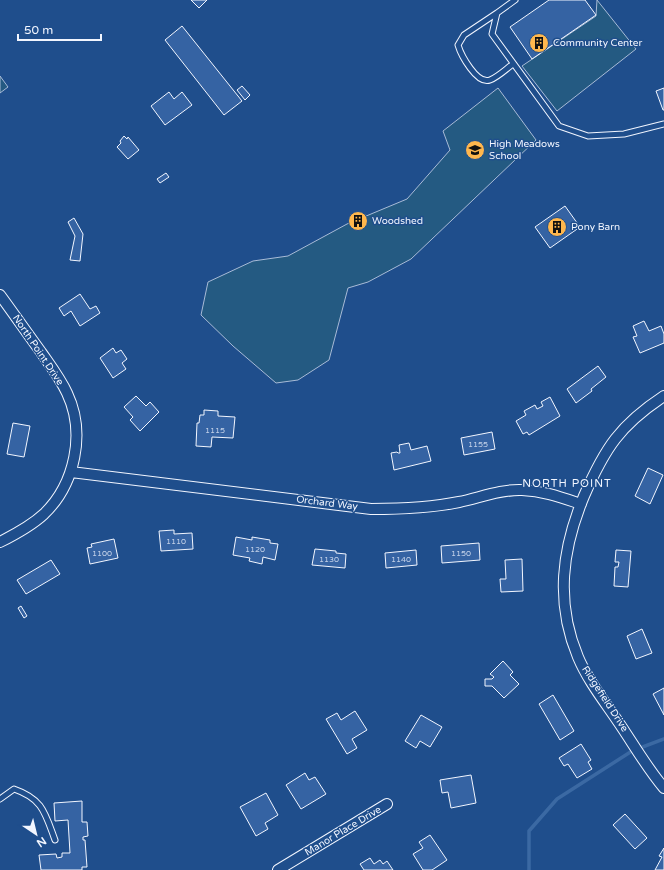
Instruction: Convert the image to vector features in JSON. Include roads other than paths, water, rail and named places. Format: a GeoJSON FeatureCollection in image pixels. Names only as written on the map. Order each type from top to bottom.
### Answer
{"type":"FeatureCollection","features":[{"type":"Feature","properties":{"kind":"street","name":"North Point Drive"},"geometry":{"type":"LineString","coordinates":[[0,295],[57,375],[67,394],[74,413],[76,434],[75,454],[71,472],[55,502],[44,514],[26,528],[0,542]]}},
{"type":"Feature","properties":{"kind":"street","name":"Ridgefield Drive"},"geometry":{"type":"LineString","coordinates":[[664,396],[642,411],[623,429],[607,449],[595,470],[569,537],[564,568],[564,604],[570,636],[578,657],[590,680],[664,788]]}},
{"type":"Feature","properties":{"kind":"street","name":"Orchard Way"},"geometry":{"type":"LineString","coordinates":[[71,472],[371,509],[431,507],[501,492],[520,490],[549,493],[581,504]]}},
{"type":"Feature","properties":{"kind":"street","name":"Manor Place Drive"},"geometry":{"type":"LineString","coordinates":[[278,870],[387,804]]}},
{"type":"Feature","properties":{"kind":"lane"},"geometry":{"type":"LineString","coordinates":[[513,64],[489,80],[479,79],[460,52],[458,45],[464,35],[497,14],[515,0]]}},
{"type":"Feature","properties":{"kind":"lane"},"geometry":{"type":"LineString","coordinates":[[497,14],[492,34],[559,126],[588,136],[624,134],[664,124]]}},
{"type":"Feature","properties":{"kind":"lane"},"geometry":{"type":"LineString","coordinates":[[0,799],[14,789],[28,794],[36,801],[45,814],[55,840]]}},
{"type":"Feature","properties":{"kind":"waterway"},"geometry":{"type":"LineString","coordinates":[[529,870],[529,831],[557,799],[632,751],[664,739]]}},
{"type":"Feature","properties":{"kind":"place","name":"Community Center"},"geometry":{"type":"Point","coordinates":[539,43]}},
{"type":"Feature","properties":{"kind":"place","name":"High Meadows School"},"geometry":{"type":"Point","coordinates":[475,150]}},
{"type":"Feature","properties":{"kind":"place","name":"Woodshed"},"geometry":{"type":"Point","coordinates":[358,221]}},
{"type":"Feature","properties":{"kind":"place","name":"Pony Barn"},"geometry":{"type":"Point","coordinates":[557,227]}},
{"type":"Feature","properties":{"kind":"district","name":"NORTH POINT"},"geometry":{"type":"Point","coordinates":[567,483]}}]}
